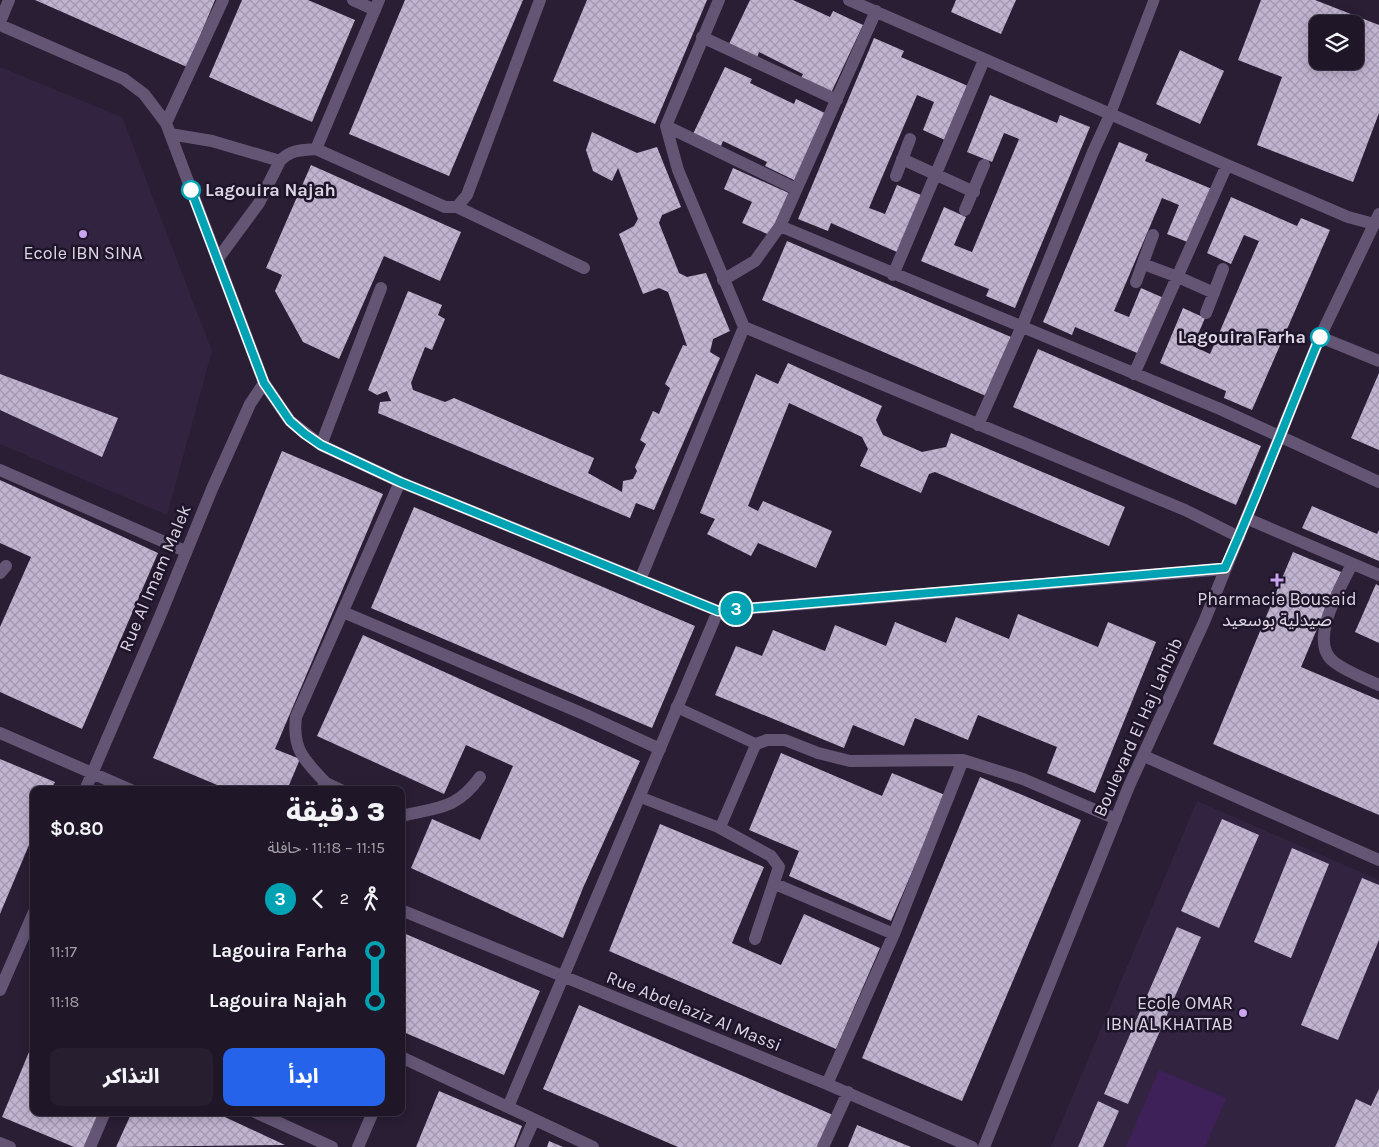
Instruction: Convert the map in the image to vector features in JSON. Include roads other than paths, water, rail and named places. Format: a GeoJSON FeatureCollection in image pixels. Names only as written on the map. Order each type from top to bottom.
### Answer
{"type":"FeatureCollection","features":[{"type":"Feature","properties":{"kind":"street"},"geometry":{"type":"LineString","coordinates":[[9,0],[0,24],[124,79],[144,94],[168,128],[264,383],[290,421],[321,445],[400,482],[718,611],[1225,568]]}},
{"type":"Feature","properties":{"kind":"street"},"geometry":{"type":"LineString","coordinates":[[168,128],[223,0]]}},
{"type":"Feature","properties":{"kind":"street"},"geometry":{"type":"LineString","coordinates":[[316,149],[377,5],[353,0]]}},
{"type":"Feature","properties":{"kind":"street"},"geometry":{"type":"LineString","coordinates":[[457,207],[467,195],[540,0]]}},
{"type":"Feature","properties":{"kind":"street"},"geometry":{"type":"LineString","coordinates":[[719,0],[666,126],[678,170],[744,327],[1185,510],[1239,537]]}},
{"type":"Feature","properties":{"kind":"street"},"geometry":{"type":"LineString","coordinates":[[849,0],[1348,217],[1376,219]]}},
{"type":"Feature","properties":{"kind":"street"},"geometry":{"type":"LineString","coordinates":[[723,280],[755,261],[780,226],[876,11]]}},
{"type":"Feature","properties":{"kind":"street"},"geometry":{"type":"LineString","coordinates":[[702,37],[837,100]]}},
{"type":"Feature","properties":{"kind":"street"},"geometry":{"type":"LineString","coordinates":[[893,275],[984,60]]}},
{"type":"Feature","properties":{"kind":"street"},"geometry":{"type":"LineString","coordinates":[[978,425],[1022,326],[1110,115]]}},
{"type":"Feature","properties":{"kind":"street"},"geometry":{"type":"LineString","coordinates":[[666,126],[796,189]]}},
{"type":"Feature","properties":{"kind":"street"},"geometry":{"type":"LineString","coordinates":[[168,128],[280,161]]}},
{"type":"Feature","properties":{"kind":"street"},"geometry":{"type":"LineString","coordinates":[[896,176],[910,139]]}},
{"type":"Feature","properties":{"kind":"street"},"geometry":{"type":"LineString","coordinates":[[217,260],[259,204],[280,161],[286,154],[298,150],[316,149],[445,206],[457,207],[584,268]]}},
{"type":"Feature","properties":{"kind":"street"},"geometry":{"type":"LineString","coordinates":[[902,159],[974,192]]}},
{"type":"Feature","properties":{"kind":"street"},"geometry":{"type":"LineString","coordinates":[[965,210],[984,165]]}},
{"type":"Feature","properties":{"kind":"street"},"geometry":{"type":"LineString","coordinates":[[1134,374],[1227,165]]}},
{"type":"Feature","properties":{"kind":"street","name":"Boulevard El Haj Lahbib"},"geometry":{"type":"LineString","coordinates":[[984,1147],[1116,818],[1248,519],[1279,435],[1320,337],[1376,219]]}},
{"type":"Feature","properties":{"kind":"street"},"geometry":{"type":"LineString","coordinates":[[780,226],[893,275],[1022,326],[1279,435],[1379,482]]}},
{"type":"Feature","properties":{"kind":"street"},"geometry":{"type":"LineString","coordinates":[[1136,282],[1154,236]]}},
{"type":"Feature","properties":{"kind":"street"},"geometry":{"type":"LineString","coordinates":[[1143,264],[1214,293]]}},
{"type":"Feature","properties":{"kind":"street"},"geometry":{"type":"LineString","coordinates":[[1206,313],[1223,269]]}},
{"type":"Feature","properties":{"kind":"street"},"geometry":{"type":"LineString","coordinates":[[321,445],[381,288]]}},
{"type":"Feature","properties":{"kind":"street"},"geometry":{"type":"LineString","coordinates":[[640,580],[744,327]]}},
{"type":"Feature","properties":{"kind":"street"},"geometry":{"type":"LineString","coordinates":[[1320,337],[1379,361]]}},
{"type":"Feature","properties":{"kind":"street","name":"Rue Al Imam Malek"},"geometry":{"type":"LineString","coordinates":[[87,786],[160,616],[185,551],[250,404],[264,383]]}},
{"type":"Feature","properties":{"kind":"street"},"geometry":{"type":"LineString","coordinates":[[0,470],[185,551]]}},
{"type":"Feature","properties":{"kind":"street"},"geometry":{"type":"LineString","coordinates":[[323,786],[296,748],[294,735],[299,709],[400,482]]}},
{"type":"Feature","properties":{"kind":"street"},"geometry":{"type":"LineString","coordinates":[[1248,519],[1379,575]]}},
{"type":"Feature","properties":{"kind":"street"},"geometry":{"type":"LineString","coordinates":[[1352,564],[1324,626],[1323,642],[1327,654],[1333,662],[1379,685]]}},
{"type":"Feature","properties":{"kind":"street"},"geometry":{"type":"LineString","coordinates":[[508,1107],[718,611]]}},
{"type":"Feature","properties":{"kind":"street"},"geometry":{"type":"LineString","coordinates":[[343,612],[586,715],[660,749]]}},
{"type":"Feature","properties":{"kind":"street"},"geometry":{"type":"LineString","coordinates":[[0,733],[121,786]]}},
{"type":"Feature","properties":{"kind":"street"},"geometry":{"type":"LineString","coordinates":[[756,744],[767,740],[785,740],[818,753],[850,761],[963,760],[1023,779],[1116,818]]}},
{"type":"Feature","properties":{"kind":"street"},"geometry":{"type":"LineString","coordinates":[[1144,756],[1378,855]]}},
{"type":"Feature","properties":{"kind":"street"},"geometry":{"type":"LineString","coordinates":[[827,1084],[894,934],[963,760]]}},
{"type":"Feature","properties":{"kind":"street"},"geometry":{"type":"LineString","coordinates":[[405,815],[448,806],[457,802],[468,793],[480,777]]}},
{"type":"Feature","properties":{"kind":"street"},"geometry":{"type":"LineString","coordinates":[[720,828],[776,861],[779,867],[775,884],[755,939]]}},
{"type":"Feature","properties":{"kind":"street"},"geometry":{"type":"LineString","coordinates":[[775,884],[894,934]]}},
{"type":"Feature","properties":{"kind":"street","name":"Rue Abdelaziz Al Massi"},"geometry":{"type":"LineString","coordinates":[[405,912],[848,1092],[972,1147]]}},
{"type":"Feature","properties":{"kind":"street"},"geometry":{"type":"LineString","coordinates":[[0,990],[30,921]]}},
{"type":"Feature","properties":{"kind":"street"},"geometry":{"type":"LineString","coordinates":[[405,1059],[593,1147]]}},
{"type":"Feature","properties":{"kind":"street"},"geometry":{"type":"LineString","coordinates":[[823,1147],[848,1092]]}},
{"type":"Feature","properties":{"kind":"street"},"geometry":{"type":"LineString","coordinates":[[90,1147],[104,1116]]}},
{"type":"Feature","properties":{"kind":"street"},"geometry":{"type":"LineString","coordinates":[[264,1116],[332,1147]]}},
{"type":"Feature","properties":{"kind":"street"},"geometry":{"type":"LineString","coordinates":[[358,1147],[371,1116]]}},
{"type":"Feature","properties":{"kind":"street"},"geometry":{"type":"LineString","coordinates":[[522,1147],[534,1120]]}},
{"type":"Feature","properties":{"kind":"street"},"geometry":{"type":"LineString","coordinates":[[0,1143],[10,1147]]}},
{"type":"Feature","properties":{"kind":"lane"},"geometry":{"type":"LineString","coordinates":[[1110,115],[1154,0]]}},
{"type":"Feature","properties":{"kind":"lane"},"geometry":{"type":"LineString","coordinates":[[640,797],[720,828],[756,744],[676,707]]}},
{"type":"Feature","properties":{"kind":"place","name":"Lagouira Najah"},"geometry":{"type":"Point","coordinates":[191,190]}},
{"type":"Feature","properties":{"kind":"place","name":"Ecole IBN SINA"},"geometry":{"type":"Point","coordinates":[83,234]}},
{"type":"Feature","properties":{"kind":"place","name":"Lagouira Farha"},"geometry":{"type":"Point","coordinates":[1320,337]}},
{"type":"Feature","properties":{"kind":"place","name":"Pharmacie Bousaid صيدلية بوسعيد"},"geometry":{"type":"Point","coordinates":[1277,580]}},
{"type":"Feature","properties":{"kind":"place","name":"Ecole OMAR IBN AL KHATTAB"},"geometry":{"type":"Point","coordinates":[1243,1013]}}]}
